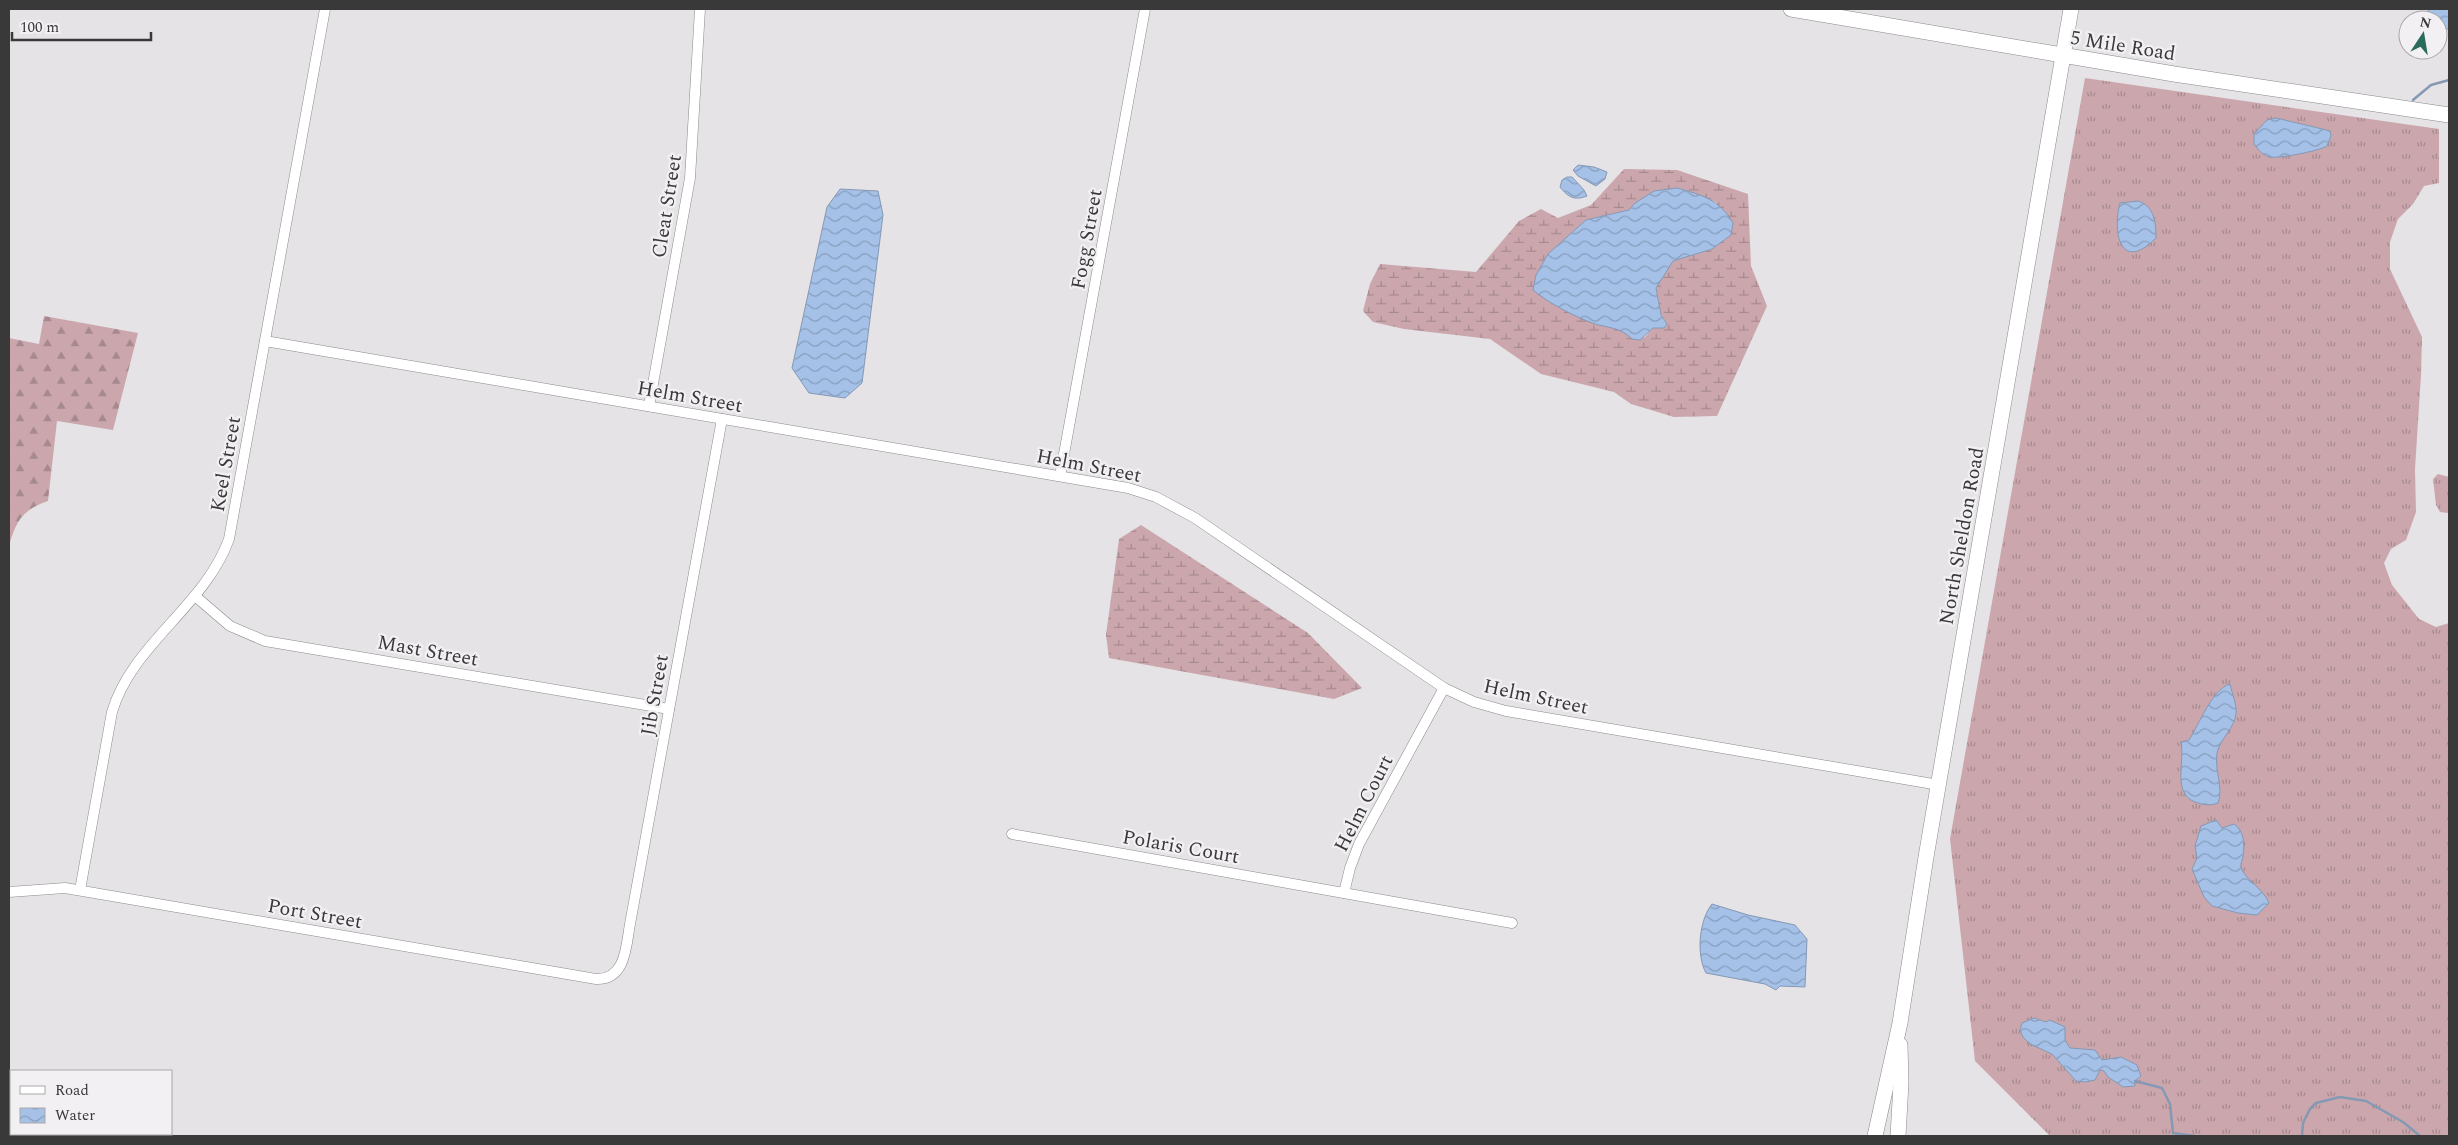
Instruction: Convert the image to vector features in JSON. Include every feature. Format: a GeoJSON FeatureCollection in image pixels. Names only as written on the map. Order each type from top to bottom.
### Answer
{"type":"FeatureCollection","features":[{"type":"Feature","properties":{"kind":"main road","name":"5 Mile Road"},"geometry":{"type":"LineString","coordinates":[[1791,9],[2062,56],[2449,115]]}},
{"type":"Feature","properties":{"kind":"main road","name":"North Sheldon Road"},"geometry":{"type":"LineString","coordinates":[[1875,1136],[1900,1023],[2071,9]]}},
{"type":"Feature","properties":{"kind":"main road","name":"North Sheldon Road"},"geometry":{"type":"LineString","coordinates":[[1898,1136],[1902,1083],[1900,1023]]}},
{"type":"Feature","properties":{"kind":"street","name":"Keel Street"},"geometry":{"type":"LineString","coordinates":[[80,890],[116,700],[124,681],[216,569],[229,539],[326,9]]}},
{"type":"Feature","properties":{"kind":"street","name":"Cleat Street"},"geometry":{"type":"LineString","coordinates":[[649,406],[690,178],[700,9]]}},
{"type":"Feature","properties":{"kind":"street","name":"Fogg Street"},"geometry":{"type":"LineString","coordinates":[[1060,476],[1145,9]]}},
{"type":"Feature","properties":{"kind":"street","name":"Helm Street"},"geometry":{"type":"LineString","coordinates":[[265,342],[1128,488],[1178,508],[1444,688],[1474,702],[1506,711],[1939,785]]}},
{"type":"Feature","properties":{"kind":"street","name":"Jib Street"},"geometry":{"type":"LineString","coordinates":[[615,974],[623,960],[722,419]]}},
{"type":"Feature","properties":{"kind":"street","name":"Mast Street"},"geometry":{"type":"LineString","coordinates":[[195,596],[230,626],[264,641],[670,709]]}},
{"type":"Feature","properties":{"kind":"street","name":"Helm Court"},"geometry":{"type":"LineString","coordinates":[[1344,893],[1350,868],[1359,844],[1444,688]]}},
{"type":"Feature","properties":{"kind":"street","name":"Polaris Court"},"geometry":{"type":"LineString","coordinates":[[1012,834],[1344,893]]}},
{"type":"Feature","properties":{"kind":"street","name":"Port Street"},"geometry":{"type":"LineString","coordinates":[[9,892],[65,888],[80,890],[596,978],[606,978],[615,974]]}},
{"type":"Feature","properties":{"kind":"street"},"geometry":{"type":"LineString","coordinates":[[1344,893],[1512,923]]}},
{"type":"Feature","properties":{"kind":"green space"},"geometry":{"type":"Polygon","coordinates":[[[2085,78],[2439,129],[2439,183],[2424,186],[2413,204],[2398,219],[2390,242],[2390,269],[2422,337],[2415,469],[2416,512],[2406,540],[2391,549],[2384,563],[2392,585],[2419,619],[2436,627],[2449,623],[2449,1136],[2050,1136],[1975,1061],[1950,839],[2085,78]]]}},
{"type":"Feature","properties":{"kind":"green space"},"geometry":{"type":"Polygon","coordinates":[[[1624,169],[1677,170],[1748,194],[1751,266],[1767,306],[1717,416],[1674,417],[1631,404],[1614,392],[1541,374],[1490,339],[1404,329],[1373,322],[1363,311],[1370,284],[1380,264],[1476,272],[1519,221],[1541,209],[1558,218],[1591,205],[1624,169]],[[1677,188],[1635,203],[1629,210],[1586,220],[1573,233],[1544,298],[1592,323],[1624,330],[1632,339],[1645,337],[1653,328],[1664,328],[1667,324],[1661,315],[1656,288],[1673,261],[1712,249],[1731,235],[1716,202],[1677,188]]]}},
{"type":"Feature","properties":{"kind":"green space"},"geometry":{"type":"Polygon","coordinates":[[[44,316],[138,333],[113,430],[57,421],[48,501],[32,508],[21,518],[14,530],[9,546],[9,338],[39,344],[44,316]]]}},
{"type":"Feature","properties":{"kind":"green space"},"geometry":{"type":"Polygon","coordinates":[[[2438,474],[2449,477],[2448,513],[2440,512],[2436,505],[2433,479],[2438,474]]]}},
{"type":"Feature","properties":{"kind":"green space"},"geometry":{"type":"Polygon","coordinates":[[[1141,525],[1308,633],[1362,688],[1334,699],[1109,658],[1106,635],[1119,539],[1141,525]]]}},
{"type":"Feature","properties":{"kind":"water"},"geometry":{"type":"Polygon","coordinates":[[[2449,9],[2449,29],[2448,10],[2428,10],[2449,9]]]}},
{"type":"Feature","properties":{"kind":"water"},"geometry":{"type":"Polygon","coordinates":[[[2277,118],[2330,131],[2331,136],[2327,146],[2289,156],[2269,157],[2264,155],[2254,144],[2254,134],[2267,120],[2277,118]]]}},
{"type":"Feature","properties":{"kind":"water"},"geometry":{"type":"Polygon","coordinates":[[[1578,165],[1594,167],[1607,172],[1605,179],[1596,186],[1578,176],[1573,170],[1578,165]]]}},
{"type":"Feature","properties":{"kind":"water"},"geometry":{"type":"Polygon","coordinates":[[[1572,177],[1587,196],[1575,198],[1566,193],[1560,187],[1562,180],[1572,177]]]}},
{"type":"Feature","properties":{"kind":"water"},"geometry":{"type":"Polygon","coordinates":[[[1677,188],[1702,196],[1716,203],[1733,223],[1731,235],[1712,249],[1673,261],[1656,288],[1661,315],[1667,324],[1664,328],[1653,328],[1640,340],[1632,339],[1623,332],[1592,323],[1569,313],[1533,290],[1536,275],[1548,254],[1586,220],[1629,210],[1635,203],[1654,191],[1677,188]]]}},
{"type":"Feature","properties":{"kind":"water"},"geometry":{"type":"Polygon","coordinates":[[[840,189],[878,191],[883,215],[862,383],[845,398],[809,393],[792,368],[827,207],[840,189]]]}},
{"type":"Feature","properties":{"kind":"water"},"geometry":{"type":"Polygon","coordinates":[[[2138,201],[2148,207],[2153,215],[2156,238],[2144,248],[2134,252],[2127,250],[2122,245],[2117,226],[2120,203],[2138,201]]]}},
{"type":"Feature","properties":{"kind":"water"},"geometry":{"type":"Polygon","coordinates":[[[2230,684],[2236,714],[2233,724],[2217,753],[2220,797],[2218,803],[2210,805],[2201,804],[2188,798],[2184,792],[2181,776],[2181,742],[2189,740],[2206,708],[2223,687],[2230,684]]]}},
{"type":"Feature","properties":{"kind":"water"},"geometry":{"type":"Polygon","coordinates":[[[2216,820],[2222,828],[2234,824],[2242,834],[2244,847],[2241,866],[2269,903],[2257,915],[2238,913],[2212,906],[2204,897],[2192,869],[2197,858],[2195,846],[2201,826],[2216,820]]]}},
{"type":"Feature","properties":{"kind":"water"},"geometry":{"type":"Polygon","coordinates":[[[1712,904],[1748,915],[1795,925],[1807,939],[1805,987],[1780,986],[1776,990],[1765,984],[1706,973],[1701,957],[1700,938],[1704,919],[1712,904]]]}},
{"type":"Feature","properties":{"kind":"water"},"geometry":{"type":"Polygon","coordinates":[[[2034,1018],[2046,1022],[2050,1020],[2065,1027],[2065,1040],[2070,1048],[2095,1050],[2102,1060],[2121,1057],[2137,1065],[2141,1076],[2135,1081],[2135,1086],[2123,1087],[2108,1077],[2104,1071],[2100,1070],[2095,1080],[2076,1081],[2052,1054],[2030,1044],[2023,1037],[2020,1030],[2022,1023],[2034,1018]]]}},
{"type":"Feature","properties":{"kind":"waterway"},"geometry":{"type":"LineString","coordinates":[[2413,100],[2431,85],[2449,80]]}},
{"type":"Feature","properties":{"kind":"waterway"},"geometry":{"type":"LineString","coordinates":[[2135,1081],[2162,1088],[2170,1104],[2173,1133],[2195,1136]]}},
{"type":"Feature","properties":{"kind":"waterway"},"geometry":{"type":"LineString","coordinates":[[2302,1136],[2303,1123],[2310,1109],[2316,1103],[2340,1097],[2366,1101],[2403,1122],[2420,1136]]}}]}
